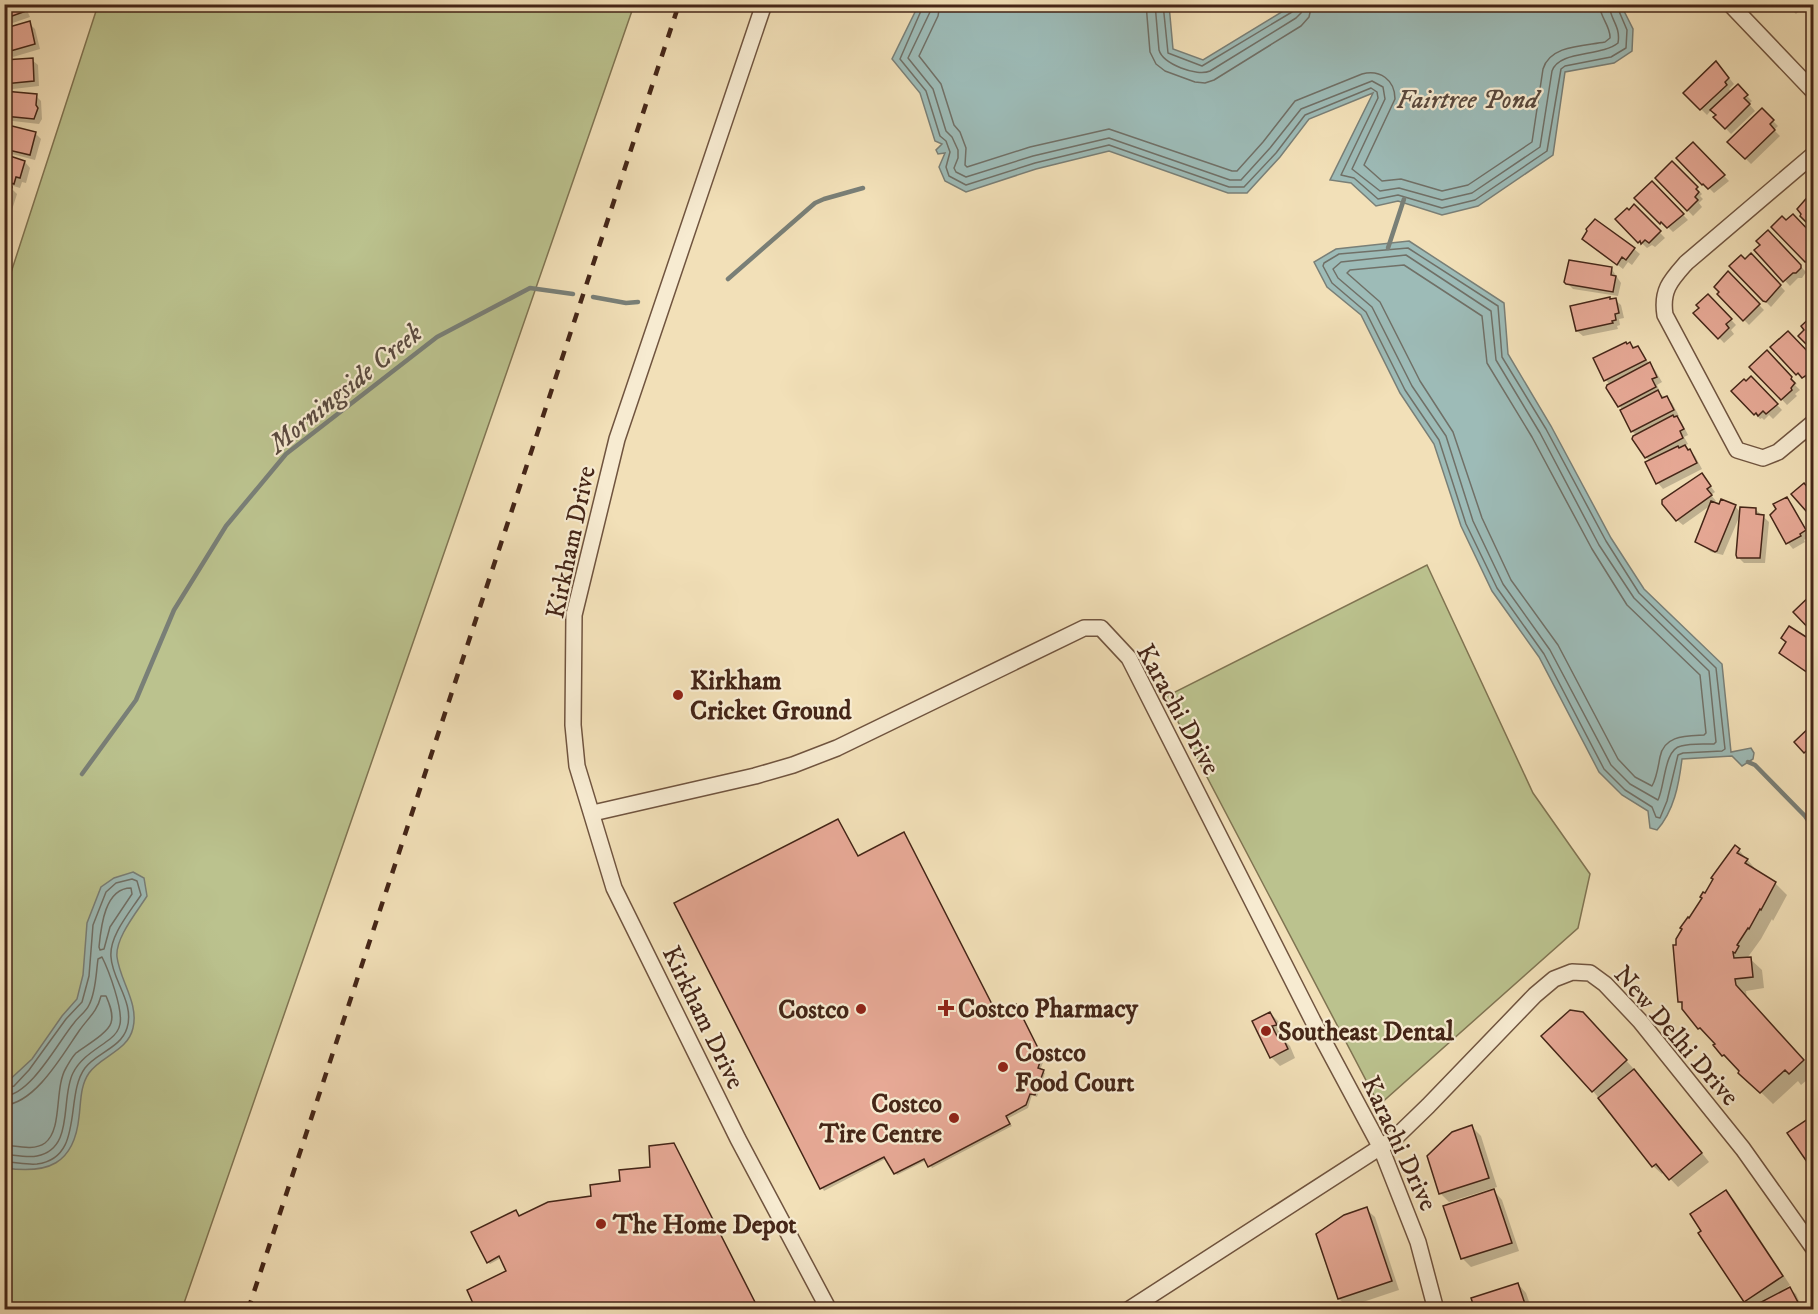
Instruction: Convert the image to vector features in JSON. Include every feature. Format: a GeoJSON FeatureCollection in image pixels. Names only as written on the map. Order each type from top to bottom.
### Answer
{"type":"FeatureCollection","features":[{"type":"Feature","properties":{"kind":"street","name":"Kirkham Drive"},"geometry":{"type":"LineString","coordinates":[[764,4],[617,439],[574,615],[574,745],[577,766],[614,888],[738,1139],[829,1310]]}},
{"type":"Feature","properties":{"kind":"street"},"geometry":{"type":"LineString","coordinates":[[1730,4],[1814,92]]}},
{"type":"Feature","properties":{"kind":"street"},"geometry":{"type":"LineString","coordinates":[[1814,154],[1686,263],[1670,281],[1663,301],[1665,315],[1737,450],[1763,458],[1778,452],[1814,422]]}},
{"type":"Feature","properties":{"kind":"street","name":"Karachi Drive"},"geometry":{"type":"LineString","coordinates":[[593,813],[755,776],[793,765],[837,748],[1084,628],[1101,628],[1129,658],[1313,1021],[1381,1148],[1418,1242],[1436,1310]]}},
{"type":"Feature","properties":{"kind":"street","name":"New Delhi Drive"},"geometry":{"type":"LineString","coordinates":[[1128,1310],[1381,1148],[1428,1106],[1535,995],[1554,979],[1572,972],[1590,973],[1605,984],[1641,1021],[1743,1149],[1814,1249]]}},
{"type":"Feature","properties":{"kind":"green space"},"geometry":{"type":"Polygon","coordinates":[[[98,5],[634,5],[182,1309],[5,1310],[5,291],[98,5]]]}},
{"type":"Feature","properties":{"kind":"green space"},"geometry":{"type":"Polygon","coordinates":[[[1427,565],[1533,793],[1590,874],[1578,928],[1379,1105],[1165,697],[1427,565]]]}},
{"type":"Feature","properties":{"kind":"water","name":"Fairtree Pond"},"geometry":{"type":"Polygon","coordinates":[[[919,4],[1169,5],[1173,49],[1203,60],[1293,5],[1621,5],[1633,29],[1632,51],[1614,63],[1565,72],[1553,155],[1478,206],[1442,215],[1398,201],[1376,206],[1351,183],[1330,180],[1373,93],[1309,119],[1280,157],[1247,193],[1228,193],[1109,151],[1036,169],[966,192],[945,181],[939,167],[945,153],[938,154],[936,150],[942,144],[935,141],[920,93],[892,59],[919,4]]]}},
{"type":"Feature","properties":{"kind":"water"},"geometry":{"type":"Polygon","coordinates":[[[1409,241],[1504,303],[1508,354],[1551,426],[1611,538],[1644,589],[1722,664],[1731,752],[1751,748],[1754,753],[1753,759],[1742,766],[1732,756],[1682,759],[1672,806],[1657,830],[1650,828],[1648,811],[1622,795],[1599,772],[1539,657],[1492,591],[1461,526],[1434,444],[1400,393],[1361,315],[1327,287],[1314,262],[1336,249],[1409,241]]]}},
{"type":"Feature","properties":{"kind":"water"},"geometry":{"type":"Polygon","coordinates":[[[133,872],[144,878],[147,896],[123,934],[117,950],[119,966],[133,1010],[133,1028],[130,1036],[120,1048],[94,1067],[86,1078],[81,1094],[76,1133],[64,1156],[56,1163],[46,1167],[5,1168],[5,1084],[32,1059],[62,1016],[77,999],[83,975],[87,923],[101,887],[114,878],[133,872]]]}},
{"type":"Feature","properties":{"kind":"building"},"geometry":{"type":"Polygon","coordinates":[[[4,4],[24,4],[26,11],[4,19],[4,4]]]}},
{"type":"Feature","properties":{"kind":"building"},"geometry":{"type":"Polygon","coordinates":[[[30,21],[35,44],[7,52],[4,26],[6,28],[30,21]]]}},
{"type":"Feature","properties":{"kind":"building"},"geometry":{"type":"Polygon","coordinates":[[[33,58],[34,81],[4,84],[4,60],[33,58]]]}},
{"type":"Feature","properties":{"kind":"building"},"geometry":{"type":"Polygon","coordinates":[[[1716,61],[1729,78],[1725,82],[1727,85],[1700,110],[1683,93],[1716,61]]]}},
{"type":"Feature","properties":{"kind":"building"},"geometry":{"type":"Polygon","coordinates":[[[1738,84],[1748,95],[1744,98],[1750,104],[1725,129],[1713,117],[1716,115],[1710,110],[1738,84]]]}},
{"type":"Feature","properties":{"kind":"building"},"geometry":{"type":"Polygon","coordinates":[[[4,91],[37,94],[38,108],[34,119],[4,116],[4,91]]]}},
{"type":"Feature","properties":{"kind":"building"},"geometry":{"type":"Polygon","coordinates":[[[1762,108],[1774,120],[1770,124],[1775,130],[1745,159],[1727,142],[1762,108]]]}},
{"type":"Feature","properties":{"kind":"building"},"geometry":{"type":"Polygon","coordinates":[[[4,124],[36,132],[30,155],[4,149],[4,124]]]}},
{"type":"Feature","properties":{"kind":"building"},"geometry":{"type":"Polygon","coordinates":[[[1693,142],[1725,175],[1708,189],[1676,158],[1693,142]]]}},
{"type":"Feature","properties":{"kind":"building"},"geometry":{"type":"Polygon","coordinates":[[[4,154],[25,161],[20,178],[16,177],[14,184],[4,181],[4,154]]]}},
{"type":"Feature","properties":{"kind":"building"},"geometry":{"type":"Polygon","coordinates":[[[1672,161],[1698,187],[1696,189],[1699,192],[1695,197],[1698,200],[1687,211],[1655,178],[1672,161]]]}},
{"type":"Feature","properties":{"kind":"building"},"geometry":{"type":"Polygon","coordinates":[[[1652,181],[1684,214],[1667,228],[1634,198],[1652,181]]]}},
{"type":"Feature","properties":{"kind":"building"},"geometry":{"type":"Polygon","coordinates":[[[4,185],[12,187],[5,209],[4,208],[4,185]]]}},
{"type":"Feature","properties":{"kind":"building"},"geometry":{"type":"Polygon","coordinates":[[[1811,193],[1814,195],[1814,230],[1800,216],[1797,209],[1811,193]]]}},
{"type":"Feature","properties":{"kind":"building"},"geometry":{"type":"Polygon","coordinates":[[[1634,204],[1661,231],[1649,243],[1645,240],[1641,244],[1640,241],[1638,243],[1615,219],[1634,204]]]}},
{"type":"Feature","properties":{"kind":"building"},"geometry":{"type":"Polygon","coordinates":[[[1793,214],[1814,236],[1814,257],[1808,262],[1805,262],[1771,227],[1782,216],[1786,220],[1793,214]]]}},
{"type":"Feature","properties":{"kind":"building"},"geometry":{"type":"Polygon","coordinates":[[[1595,219],[1635,248],[1626,260],[1622,257],[1617,265],[1582,239],[1586,229],[1595,219]]]}},
{"type":"Feature","properties":{"kind":"building"},"geometry":{"type":"Polygon","coordinates":[[[1768,230],[1801,265],[1796,273],[1783,282],[1754,250],[1760,245],[1756,241],[1768,230]]]}},
{"type":"Feature","properties":{"kind":"building"},"geometry":{"type":"Polygon","coordinates":[[[1751,253],[1781,285],[1766,302],[1729,266],[1741,255],[1745,259],[1751,253]]]}},
{"type":"Feature","properties":{"kind":"building"},"geometry":{"type":"Polygon","coordinates":[[[1569,260],[1612,267],[1611,275],[1616,276],[1613,292],[1566,284],[1564,282],[1569,260]]]}},
{"type":"Feature","properties":{"kind":"building"},"geometry":{"type":"Polygon","coordinates":[[[1728,271],[1760,304],[1743,321],[1717,294],[1719,292],[1714,287],[1728,271]]]}},
{"type":"Feature","properties":{"kind":"building"},"geometry":{"type":"Polygon","coordinates":[[[1708,294],[1732,319],[1726,324],[1729,328],[1718,339],[1693,313],[1699,308],[1696,305],[1708,294]]]}},
{"type":"Feature","properties":{"kind":"building"},"geometry":{"type":"Polygon","coordinates":[[[1610,297],[1610,299],[1616,298],[1619,313],[1615,314],[1616,320],[1612,321],[1613,323],[1576,331],[1570,306],[1610,297]]]}},
{"type":"Feature","properties":{"kind":"building"},"geometry":{"type":"Polygon","coordinates":[[[1813,315],[1814,352],[1798,336],[1804,330],[1801,326],[1813,315]]]}},
{"type":"Feature","properties":{"kind":"building"},"geometry":{"type":"Polygon","coordinates":[[[1788,331],[1814,358],[1814,370],[1802,378],[1798,373],[1796,375],[1770,347],[1788,331]]]}},
{"type":"Feature","properties":{"kind":"building"},"geometry":{"type":"Polygon","coordinates":[[[1626,342],[1627,344],[1630,342],[1633,348],[1638,346],[1646,360],[1604,381],[1593,358],[1626,342]]]}},
{"type":"Feature","properties":{"kind":"building"},"geometry":{"type":"Polygon","coordinates":[[[1767,350],[1795,383],[1792,390],[1781,400],[1749,367],[1767,350]]]}},
{"type":"Feature","properties":{"kind":"building"},"geometry":{"type":"Polygon","coordinates":[[[1650,362],[1657,377],[1652,379],[1656,387],[1618,407],[1606,388],[1607,385],[1650,362]]]}},
{"type":"Feature","properties":{"kind":"building"},"geometry":{"type":"Polygon","coordinates":[[[1751,376],[1778,404],[1766,414],[1763,411],[1758,416],[1756,413],[1754,415],[1731,391],[1751,376]]]}},
{"type":"Feature","properties":{"kind":"building"},"geometry":{"type":"Polygon","coordinates":[[[1658,390],[1662,398],[1667,396],[1674,410],[1631,432],[1620,410],[1658,390]]]}},
{"type":"Feature","properties":{"kind":"building"},"geometry":{"type":"Polygon","coordinates":[[[1673,415],[1677,416],[1684,429],[1680,431],[1683,438],[1645,458],[1632,439],[1633,436],[1673,415]]]}},
{"type":"Feature","properties":{"kind":"building"},"geometry":{"type":"Polygon","coordinates":[[[1685,445],[1688,450],[1690,449],[1697,463],[1656,484],[1645,462],[1678,446],[1679,448],[1685,445]]]}},
{"type":"Feature","properties":{"kind":"building"},"geometry":{"type":"Polygon","coordinates":[[[1702,473],[1711,486],[1707,489],[1712,495],[1676,521],[1662,504],[1662,500],[1702,473]]]}},
{"type":"Feature","properties":{"kind":"building"},"geometry":{"type":"Polygon","coordinates":[[[1804,483],[1808,488],[1814,483],[1814,520],[1791,494],[1804,483]]]}},
{"type":"Feature","properties":{"kind":"building"},"geometry":{"type":"Polygon","coordinates":[[[1787,497],[1806,530],[1800,534],[1801,536],[1786,544],[1770,515],[1776,509],[1773,504],[1787,497]]]}},
{"type":"Feature","properties":{"kind":"building"},"geometry":{"type":"Polygon","coordinates":[[[1721,499],[1736,505],[1715,552],[1695,542],[1711,501],[1719,504],[1721,499]]]}},
{"type":"Feature","properties":{"kind":"building"},"geometry":{"type":"Polygon","coordinates":[[[1740,507],[1756,508],[1756,514],[1764,515],[1760,558],[1737,558],[1740,507]]]}},
{"type":"Feature","properties":{"kind":"building"},"geometry":{"type":"Polygon","coordinates":[[[1814,592],[1814,634],[1793,612],[1814,592]]]}},
{"type":"Feature","properties":{"kind":"building"},"geometry":{"type":"Polygon","coordinates":[[[1789,626],[1814,642],[1814,672],[1811,675],[1779,653],[1786,642],[1781,638],[1789,626]]]}},
{"type":"Feature","properties":{"kind":"building"},"geometry":{"type":"Polygon","coordinates":[[[1814,723],[1814,744],[1804,753],[1794,742],[1814,723]]]}},
{"type":"Feature","properties":{"kind":"building","name":"Costco"},"geometry":{"type":"Polygon","coordinates":[[[838,819],[858,856],[904,832],[997,1014],[1016,1004],[1042,1056],[1038,1068],[1044,1070],[1035,1095],[1030,1094],[1026,1105],[1006,1116],[1010,1124],[928,1167],[924,1159],[894,1174],[884,1157],[820,1189],[674,903],[838,819]]]}},
{"type":"Feature","properties":{"kind":"building"},"geometry":{"type":"Polygon","coordinates":[[[1735,845],[1740,849],[1737,853],[1748,859],[1745,863],[1776,882],[1761,910],[1737,945],[1739,946],[1735,953],[1733,952],[1734,958],[1751,957],[1753,977],[1735,979],[1736,985],[1804,1060],[1789,1074],[1785,1070],[1760,1093],[1738,1073],[1739,1071],[1724,1055],[1722,1056],[1713,1045],[1715,1044],[1700,1028],[1698,1029],[1682,1009],[1682,1002],[1678,1002],[1673,945],[1676,945],[1676,939],[1682,929],[1680,928],[1702,898],[1700,897],[1713,879],[1711,878],[1735,845]]]}},
{"type":"Feature","properties":{"kind":"building"},"geometry":{"type":"Polygon","coordinates":[[[1570,1010],[1583,1012],[1627,1060],[1592,1092],[1541,1036],[1570,1010]]]}},
{"type":"Feature","properties":{"kind":"building","name":"Southeast Dental"},"geometry":{"type":"Polygon","coordinates":[[[1270,1012],[1277,1025],[1272,1026],[1278,1038],[1282,1036],[1288,1049],[1270,1058],[1252,1021],[1270,1012]]]}},
{"type":"Feature","properties":{"kind":"building"},"geometry":{"type":"Polygon","coordinates":[[[1634,1069],[1702,1153],[1669,1180],[1656,1164],[1652,1167],[1598,1098],[1634,1069]]]}},
{"type":"Feature","properties":{"kind":"building"},"geometry":{"type":"Polygon","coordinates":[[[1814,1115],[1814,1172],[1787,1133],[1814,1115]]]}},
{"type":"Feature","properties":{"kind":"building"},"geometry":{"type":"Polygon","coordinates":[[[1472,1125],[1489,1178],[1439,1194],[1427,1156],[1452,1132],[1472,1125]]]}},
{"type":"Feature","properties":{"kind":"building","name":"The Home Depot"},"geometry":{"type":"Polygon","coordinates":[[[674,1143],[759,1310],[476,1310],[467,1290],[506,1271],[499,1256],[487,1263],[471,1232],[516,1210],[519,1216],[548,1202],[591,1196],[590,1185],[620,1181],[619,1170],[650,1167],[649,1146],[674,1143]]]}},
{"type":"Feature","properties":{"kind":"building"},"geometry":{"type":"Polygon","coordinates":[[[1494,1189],[1512,1243],[1461,1259],[1443,1206],[1494,1189]]]}},
{"type":"Feature","properties":{"kind":"building"},"geometry":{"type":"Polygon","coordinates":[[[1726,1190],[1783,1276],[1744,1302],[1698,1233],[1701,1231],[1690,1214],[1726,1190]]]}},
{"type":"Feature","properties":{"kind":"building"},"geometry":{"type":"Polygon","coordinates":[[[1367,1207],[1392,1281],[1338,1299],[1316,1234],[1344,1215],[1367,1207]]]}},
{"type":"Feature","properties":{"kind":"building"},"geometry":{"type":"Polygon","coordinates":[[[1518,1283],[1527,1310],[1475,1310],[1471,1298],[1518,1283]]]}},
{"type":"Feature","properties":{"kind":"building"},"geometry":{"type":"Polygon","coordinates":[[[1790,1287],[1802,1310],[1748,1309],[1790,1287]]]}},
{"type":"Feature","properties":{"kind":"waterway","name":"Morningside Creek"},"geometry":{"type":"LineString","coordinates":[[728,279],[815,203],[863,188]]}},
{"type":"Feature","properties":{"kind":"waterway"},"geometry":{"type":"LineString","coordinates":[[1388,248],[1404,199]]}},
{"type":"Feature","properties":{"kind":"waterway","name":"Morningside Creek"},"geometry":{"type":"LineString","coordinates":[[82,774],[136,700],[174,610],[226,526],[286,454],[437,337],[530,288],[573,294]]}},
{"type":"Feature","properties":{"kind":"waterway","name":"Morningside Creek"},"geometry":{"type":"LineString","coordinates":[[593,297],[626,303],[638,302]]}},
{"type":"Feature","properties":{"kind":"waterway","name":"Morningside Creek"},"geometry":{"type":"LineString","coordinates":[[1748,762],[1755,765],[1805,816],[1814,829]]}},
{"type":"Feature","properties":{"kind":"railway"},"geometry":{"type":"LineString","coordinates":[[248,1310],[679,4]]}},
{"type":"Feature","properties":{"kind":"place","name":"Kirkham Cricket Ground"},"geometry":{"type":"Point","coordinates":[678,695]}},
{"type":"Feature","properties":{"kind":"place","name":"Costco Pharmacy"},"geometry":{"type":"Point","coordinates":[946,1008]}},
{"type":"Feature","properties":{"kind":"place","name":"Costco"},"geometry":{"type":"Point","coordinates":[861,1009]}},
{"type":"Feature","properties":{"kind":"place","name":"Southeast Dental"},"geometry":{"type":"Point","coordinates":[1266,1031]}},
{"type":"Feature","properties":{"kind":"place","name":"Costco Food Court"},"geometry":{"type":"Point","coordinates":[1003,1067]}},
{"type":"Feature","properties":{"kind":"place","name":"Costco Tire Centre"},"geometry":{"type":"Point","coordinates":[954,1118]}},
{"type":"Feature","properties":{"kind":"place","name":"The Home Depot"},"geometry":{"type":"Point","coordinates":[601,1224]}}]}
